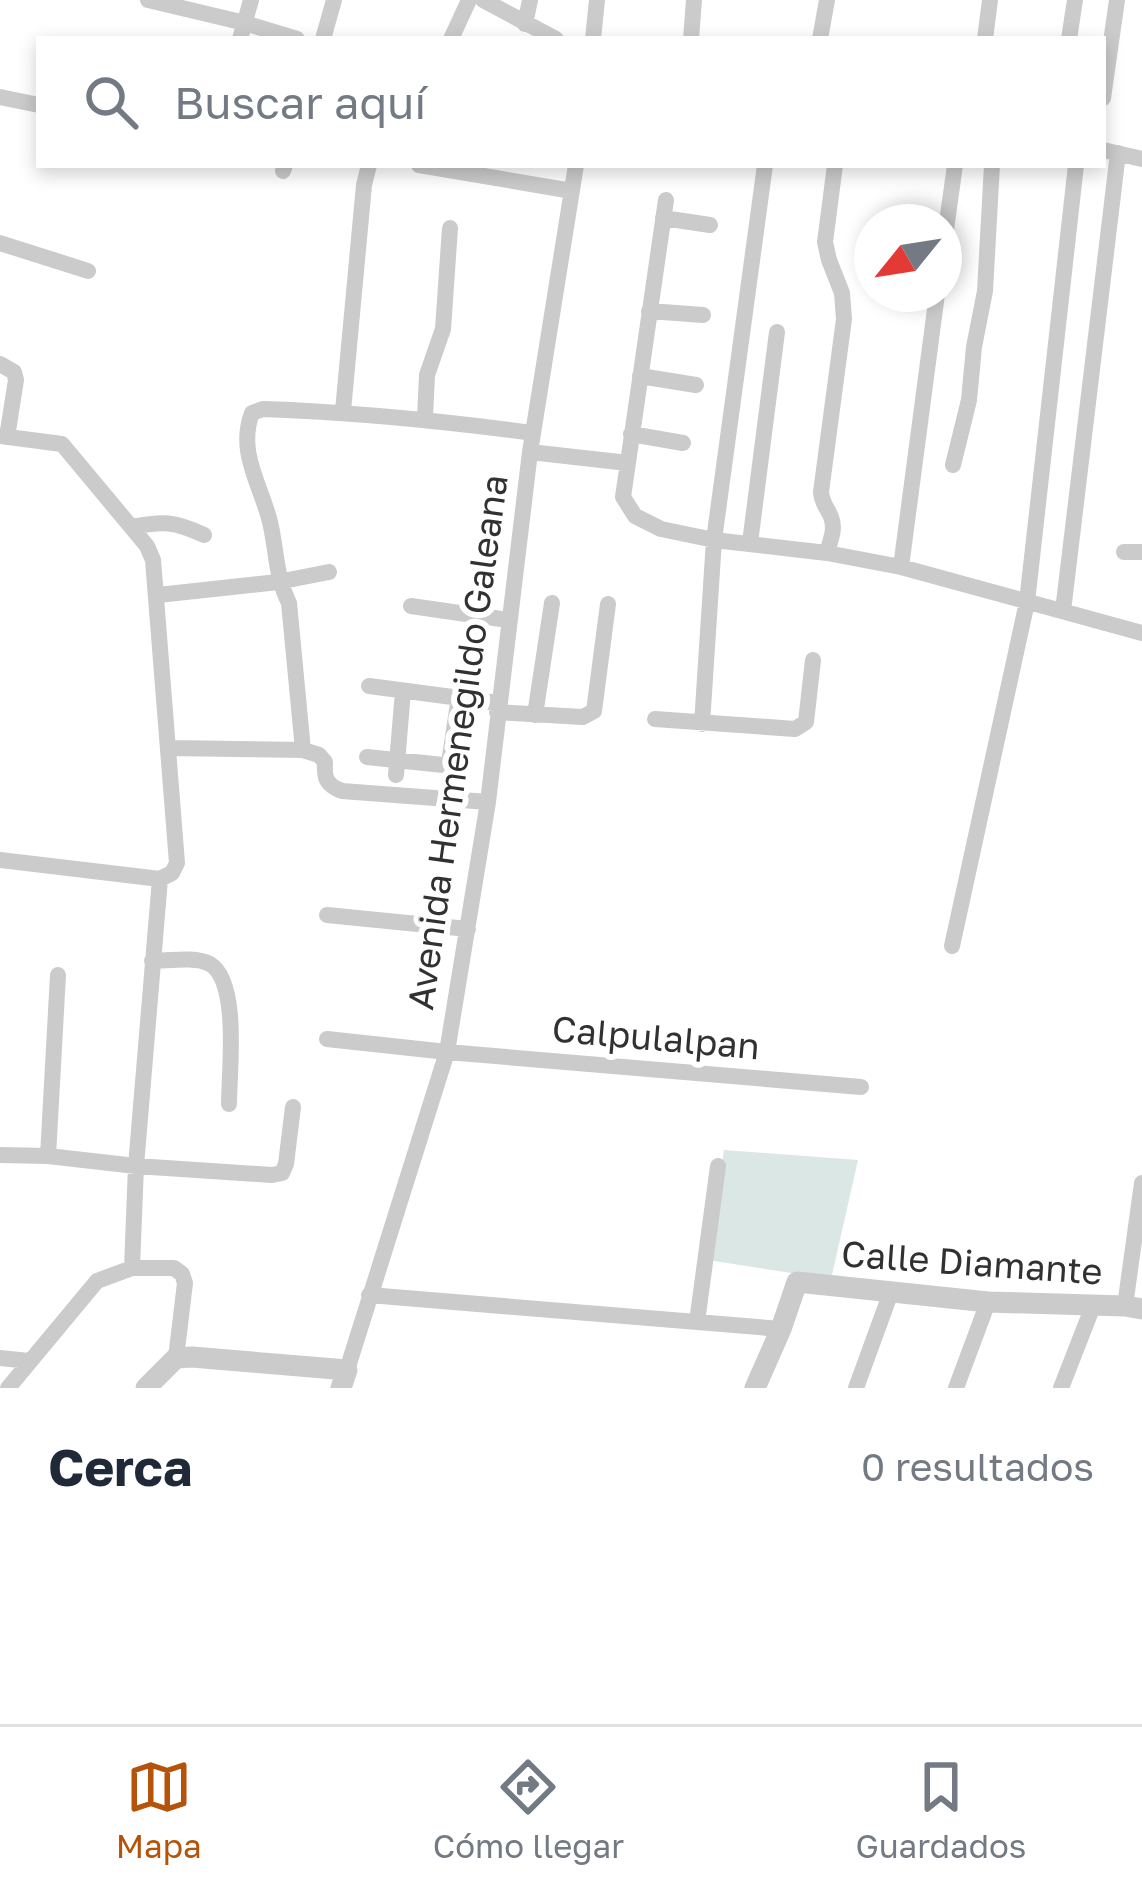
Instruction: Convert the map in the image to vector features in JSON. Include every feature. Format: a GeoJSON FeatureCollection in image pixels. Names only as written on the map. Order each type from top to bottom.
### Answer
{"type":"FeatureCollection","features":[{"type":"Feature","properties":{"kind":"street"},"geometry":{"type":"LineString","coordinates":[[148,0],[243,31],[277,36]]}},
{"type":"Feature","properties":{"kind":"street"},"geometry":{"type":"LineString","coordinates":[[243,31],[250,0]]}},
{"type":"Feature","properties":{"kind":"street"},"geometry":{"type":"LineString","coordinates":[[324,36],[334,0]]}},
{"type":"Feature","properties":{"kind":"street"},"geometry":{"type":"LineString","coordinates":[[452,36],[469,0]]}},
{"type":"Feature","properties":{"kind":"street"},"geometry":{"type":"LineString","coordinates":[[483,0],[550,36]]}},
{"type":"Feature","properties":{"kind":"street"},"geometry":{"type":"LineString","coordinates":[[525,24],[530,0]]}},
{"type":"Feature","properties":{"kind":"street"},"geometry":{"type":"LineString","coordinates":[[593,36],[597,0]]}},
{"type":"Feature","properties":{"kind":"street"},"geometry":{"type":"LineString","coordinates":[[691,36],[694,0]]}},
{"type":"Feature","properties":{"kind":"street"},"geometry":{"type":"LineString","coordinates":[[820,36],[826,0]]}},
{"type":"Feature","properties":{"kind":"street"},"geometry":{"type":"LineString","coordinates":[[985,36],[990,0]]}},
{"type":"Feature","properties":{"kind":"street"},"geometry":{"type":"LineString","coordinates":[[1069,36],[1075,0]]}},
{"type":"Feature","properties":{"kind":"street"},"geometry":{"type":"LineString","coordinates":[[1106,77],[1117,0]]}},
{"type":"Feature","properties":{"kind":"street"},"geometry":{"type":"LineString","coordinates":[[0,98],[36,104]]}},
{"type":"Feature","properties":{"kind":"street"},"geometry":{"type":"LineString","coordinates":[[1064,611],[1111,152],[1142,160]]}},
{"type":"Feature","properties":{"kind":"street"},"geometry":{"type":"LineString","coordinates":[[343,411],[368,168]]}},
{"type":"Feature","properties":{"kind":"street"},"geometry":{"type":"LineString","coordinates":[[437,168],[572,191]]}},
{"type":"Feature","properties":{"kind":"street","name":"Avenida Hermenegildo Galeana"},"geometry":{"type":"LineString","coordinates":[[344,1379],[447,1052],[488,802],[532,442],[576,168]]}},
{"type":"Feature","properties":{"kind":"street"},"geometry":{"type":"LineString","coordinates":[[702,724],[714,540],[765,168]]}},
{"type":"Feature","properties":{"kind":"street"},"geometry":{"type":"LineString","coordinates":[[827,553],[834,529],[821,492],[844,320],[842,293],[825,242],[835,168]]}},
{"type":"Feature","properties":{"kind":"street"},"geometry":{"type":"LineString","coordinates":[[950,204],[955,168]]}},
{"type":"Feature","properties":{"kind":"street"},"geometry":{"type":"LineString","coordinates":[[953,465],[969,400],[986,291],[992,168]]}},
{"type":"Feature","properties":{"kind":"street"},"geometry":{"type":"LineString","coordinates":[[952,946],[1027,602],[1076,168]]}},
{"type":"Feature","properties":{"kind":"street"},"geometry":{"type":"LineString","coordinates":[[710,225],[664,209],[623,497],[635,516],[662,529],[714,540],[901,567],[1142,633]]}},
{"type":"Feature","properties":{"kind":"street"},"geometry":{"type":"LineString","coordinates":[[425,418],[428,375],[442,329],[450,228]]}},
{"type":"Feature","properties":{"kind":"street"},"geometry":{"type":"LineString","coordinates":[[0,243],[88,271]]}},
{"type":"Feature","properties":{"kind":"street"},"geometry":{"type":"LineString","coordinates":[[650,311],[703,315]]}},
{"type":"Feature","properties":{"kind":"street"},"geometry":{"type":"LineString","coordinates":[[901,567],[935,312]]}},
{"type":"Feature","properties":{"kind":"street"},"geometry":{"type":"LineString","coordinates":[[750,543],[777,332]]}},
{"type":"Feature","properties":{"kind":"street"},"geometry":{"type":"LineString","coordinates":[[0,364],[14,372],[16,380],[4,436],[62,445],[147,546],[153,560],[177,863],[172,873],[160,879],[0,860]]}},
{"type":"Feature","properties":{"kind":"street"},"geometry":{"type":"LineString","coordinates":[[640,376],[696,385]]}},
{"type":"Feature","properties":{"kind":"street"},"geometry":{"type":"LineString","coordinates":[[303,750],[289,603],[278,582],[271,524],[249,459],[247,426],[252,413],[263,409],[343,411],[425,418],[628,463]]}},
{"type":"Feature","properties":{"kind":"street"},"geometry":{"type":"LineString","coordinates":[[631,434],[682,443]]}},
{"type":"Feature","properties":{"kind":"street"},"geometry":{"type":"LineString","coordinates":[[131,527],[162,521],[204,535]]}},
{"type":"Feature","properties":{"kind":"street"},"geometry":{"type":"LineString","coordinates":[[158,595],[329,572]]}},
{"type":"Feature","properties":{"kind":"street"},"geometry":{"type":"LineString","coordinates":[[535,715],[552,603]]}},
{"type":"Feature","properties":{"kind":"street"},"geometry":{"type":"LineString","coordinates":[[369,686],[459,697],[535,715],[584,717],[594,711],[608,604]]}},
{"type":"Feature","properties":{"kind":"street"},"geometry":{"type":"LineString","coordinates":[[411,606],[508,620]]}},
{"type":"Feature","properties":{"kind":"street"},"geometry":{"type":"LineString","coordinates":[[655,719],[802,727],[813,660]]}},
{"type":"Feature","properties":{"kind":"street"},"geometry":{"type":"LineString","coordinates":[[396,768],[403,691]]}},
{"type":"Feature","properties":{"kind":"street"},"geometry":{"type":"LineString","coordinates":[[367,757],[396,768],[449,763],[459,697]]}},
{"type":"Feature","properties":{"kind":"street"},"geometry":{"type":"LineString","coordinates":[[168,748],[303,750],[319,755],[330,787],[342,791],[488,802]]}},
{"type":"Feature","properties":{"kind":"street"},"geometry":{"type":"LineString","coordinates":[[132,1268],[160,879]]}},
{"type":"Feature","properties":{"kind":"street"},"geometry":{"type":"LineString","coordinates":[[327,915],[468,929]]}},
{"type":"Feature","properties":{"kind":"street"},"geometry":{"type":"LineString","coordinates":[[152,962],[203,961],[215,967],[222,979],[230,1001],[229,1104]]}},
{"type":"Feature","properties":{"kind":"street"},"geometry":{"type":"LineString","coordinates":[[48,1156],[58,976]]}},
{"type":"Feature","properties":{"kind":"street","name":"Calpulalpan"},"geometry":{"type":"LineString","coordinates":[[327,1039],[860,1087]]}},
{"type":"Feature","properties":{"kind":"street"},"geometry":{"type":"LineString","coordinates":[[0,1155],[272,1175],[282,1172],[286,1163],[292,1107]]}},
{"type":"Feature","properties":{"kind":"street"},"geometry":{"type":"LineString","coordinates":[[697,1322],[718,1166]]}},
{"type":"Feature","properties":{"kind":"street"},"geometry":{"type":"LineString","coordinates":[[1134,1308],[1142,1183]]}},
{"type":"Feature","properties":{"kind":"street"},"geometry":{"type":"LineString","coordinates":[[8,1388],[97,1281],[132,1268],[173,1268],[185,1283],[176,1358],[146,1388]]}},
{"type":"Feature","properties":{"kind":"street","name":"Calle Diamante"},"geometry":{"type":"LineString","coordinates":[[781,1329],[797,1282],[988,1302],[1134,1308]]}},
{"type":"Feature","properties":{"kind":"street"},"geometry":{"type":"LineString","coordinates":[[856,1388],[891,1292]]}},
{"type":"Feature","properties":{"kind":"street"},"geometry":{"type":"LineString","coordinates":[[369,1295],[781,1329],[755,1388]]}},
{"type":"Feature","properties":{"kind":"street"},"geometry":{"type":"LineString","coordinates":[[956,1388],[988,1302]]}},
{"type":"Feature","properties":{"kind":"street"},"geometry":{"type":"LineString","coordinates":[[1061,1388],[1093,1306]]}},
{"type":"Feature","properties":{"kind":"street"},"geometry":{"type":"LineString","coordinates":[[0,1358],[29,1361]]}},
{"type":"Feature","properties":{"kind":"street"},"geometry":{"type":"LineString","coordinates":[[176,1358],[344,1379]]}},
{"type":"Feature","properties":{"kind":"shaded area"},"geometry":{"type":"Polygon","coordinates":[[[724,1150],[858,1160],[832,1275],[708,1260],[724,1150]]]}}]}
